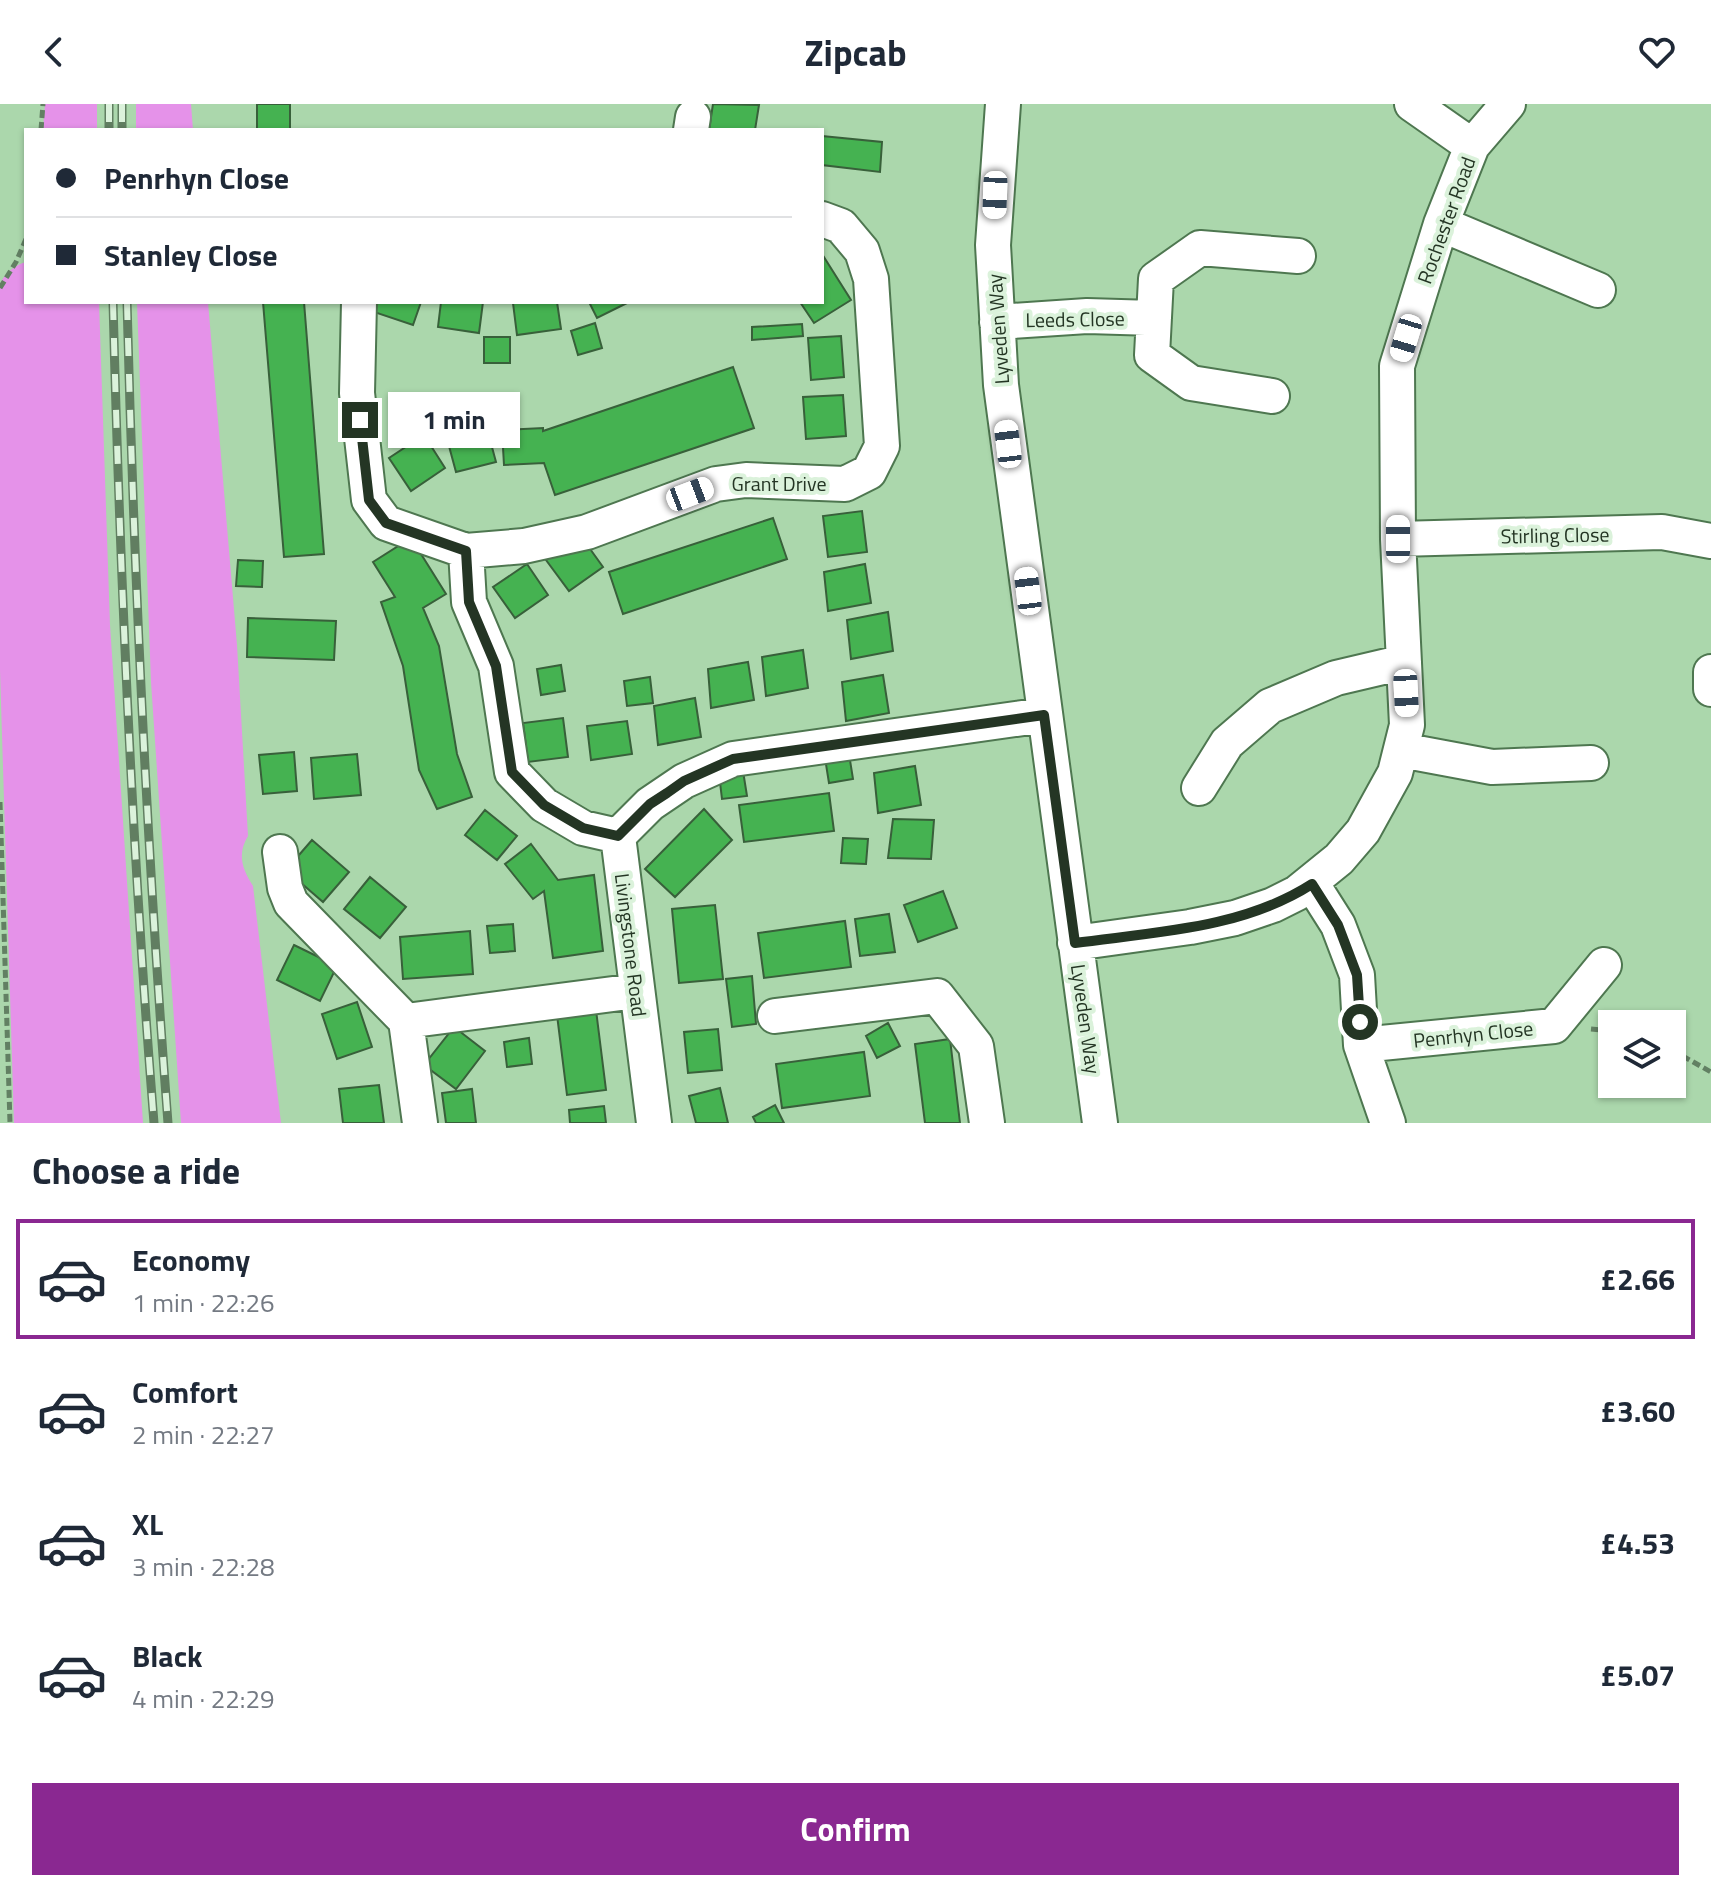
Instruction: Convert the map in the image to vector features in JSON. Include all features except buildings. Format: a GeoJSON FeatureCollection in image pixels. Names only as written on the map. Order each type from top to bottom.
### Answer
{"type":"FeatureCollection","features":[{"type":"Feature","properties":{"kind":"street","name":"Lyveden Way"},"geometry":{"type":"LineString","coordinates":[[1003,104],[993,245],[1001,385],[1100,1123]]}},
{"type":"Feature","properties":{"kind":"street"},"geometry":{"type":"LineString","coordinates":[[1412,104],[1472,146]]}},
{"type":"Feature","properties":{"kind":"street","name":"Rochester Road"},"geometry":{"type":"LineString","coordinates":[[1075,943],[1190,927],[1235,918],[1273,905],[1312,884],[1339,859],[1363,831],[1395,773],[1407,725],[1398,539],[1397,366],[1441,224],[1472,146],[1508,104]]}},
{"type":"Feature","properties":{"kind":"street","name":"Grant Drive"},"geometry":{"type":"LineString","coordinates":[[466,551],[524,546],[587,532],[716,484],[746,480],[845,484],[869,472],[882,446],[871,279],[862,251],[841,226],[824,220]]}},
{"type":"Feature","properties":{"kind":"street"},"geometry":{"type":"LineString","coordinates":[[1441,224],[1598,290]]}},
{"type":"Feature","properties":{"kind":"street","name":"Leeds Close"},"geometry":{"type":"LineString","coordinates":[[1272,396],[1191,383],[1152,355],[1156,279],[1200,248],[1298,256]]}},
{"type":"Feature","properties":{"kind":"street"},"geometry":{"type":"LineString","coordinates":[[359,304],[357,393],[369,500],[386,523],[466,551],[469,602],[496,666],[512,772],[544,805],[583,828],[618,836],[661,796],[684,781],[733,759],[1044,715]]}},
{"type":"Feature","properties":{"kind":"street","name":"Leeds Close"},"geometry":{"type":"LineString","coordinates":[[997,322],[1087,316],[1154,318]]}},
{"type":"Feature","properties":{"kind":"street","name":"Stirling Close"},"geometry":{"type":"LineString","coordinates":[[1398,539],[1662,532],[1711,541]]}},
{"type":"Feature","properties":{"kind":"street"},"geometry":{"type":"LineString","coordinates":[[1199,788],[1227,743],[1270,706],[1336,678],[1404,662]]}},
{"type":"Feature","properties":{"kind":"street"},"geometry":{"type":"LineString","coordinates":[[1711,672],[1711,689]]}},
{"type":"Feature","properties":{"kind":"street"},"geometry":{"type":"LineString","coordinates":[[1401,750],[1492,767],[1591,763]]}},
{"type":"Feature","properties":{"kind":"street","name":"Livingstone Road"},"geometry":{"type":"LineString","coordinates":[[618,836],[654,1123]]}},
{"type":"Feature","properties":{"kind":"street"},"geometry":{"type":"LineString","coordinates":[[280,852],[285,888],[291,903],[406,1021],[420,1123]]}},
{"type":"Feature","properties":{"kind":"street"},"geometry":{"type":"LineString","coordinates":[[1312,884],[1338,925],[1357,975],[1361,1045],[1388,1123]]}},
{"type":"Feature","properties":{"kind":"street","name":"Penrhyn Close"},"geometry":{"type":"LineString","coordinates":[[1361,1045],[1554,1026],[1604,965]]}},
{"type":"Feature","properties":{"kind":"street"},"geometry":{"type":"LineString","coordinates":[[406,1021],[636,991]]}},
{"type":"Feature","properties":{"kind":"street"},"geometry":{"type":"LineString","coordinates":[[775,1016],[937,996],[976,1046],[987,1123]]}},
{"type":"Feature","properties":{"kind":"path"},"geometry":{"type":"LineString","coordinates":[[41,128],[43,104]]}},
{"type":"Feature","properties":{"kind":"path"},"geometry":{"type":"LineString","coordinates":[[0,288],[24,243]]}},
{"type":"Feature","properties":{"kind":"path"},"geometry":{"type":"LineString","coordinates":[[0,802],[10,1123]]}},
{"type":"Feature","properties":{"kind":"path"},"geometry":{"type":"LineString","coordinates":[[1686,1058],[1711,1072]]}},
{"type":"Feature","properties":{"kind":"shaded area"},"geometry":{"type":"Polygon","coordinates":[[[45,104],[97,104],[97,128],[43,128],[45,104]]]}},
{"type":"Feature","properties":{"kind":"shaded area"},"geometry":{"type":"Polygon","coordinates":[[[136,104],[191,104],[193,128],[136,128],[136,104]]]}},
{"type":"Feature","properties":{"kind":"shaded area"},"geometry":{"type":"Polygon","coordinates":[[[24,263],[24,304],[99,304],[110,625],[143,1123],[14,1123],[0,670],[0,284],[24,263]]]}},
{"type":"Feature","properties":{"kind":"shaded area"},"geometry":{"type":"Polygon","coordinates":[[[137,304],[208,304],[237,645],[248,836],[242,861],[253,886],[281,1123],[181,1123],[151,682],[137,304]]]}},
{"type":"Feature","properties":{"kind":"railway"},"geometry":{"type":"LineString","coordinates":[[109,104],[109,128]]}},
{"type":"Feature","properties":{"kind":"railway"},"geometry":{"type":"LineString","coordinates":[[122,104],[122,128]]}},
{"type":"Feature","properties":{"kind":"railway"},"geometry":{"type":"LineString","coordinates":[[113,304],[128,713],[154,1123]]}},
{"type":"Feature","properties":{"kind":"railway"},"geometry":{"type":"LineString","coordinates":[[127,304],[142,713],[168,1123]]}},
{"type":"Feature","properties":{"kind":"route"},"geometry":{"type":"LineString","coordinates":[[360,420],[369,500],[386,523],[466,551],[469,602],[496,666],[512,772],[544,805],[583,828],[618,836],[650,804],[684,781],[733,759],[1044,715],[1075,943],[1235,918],[1273,905],[1312,884],[1338,925],[1357,975],[1360,1022]]}}]}
